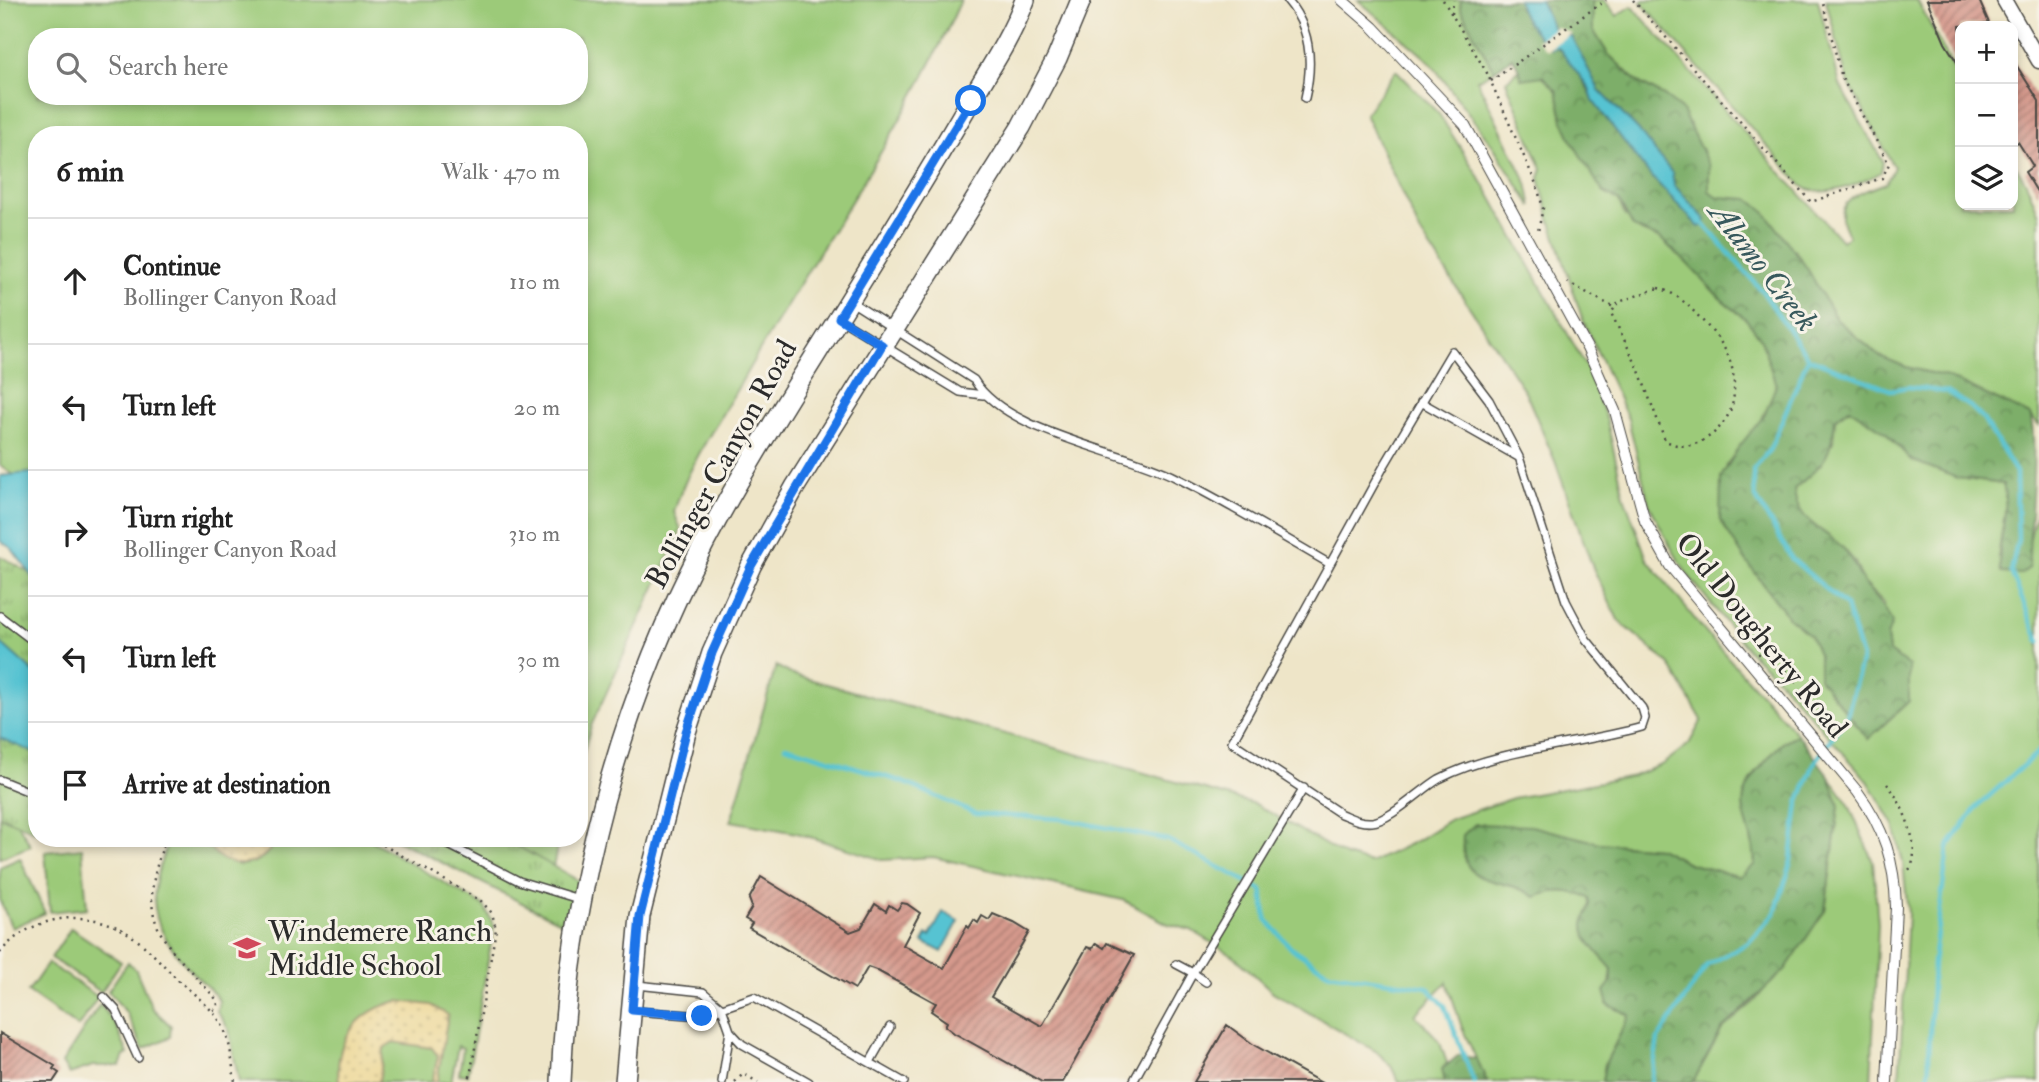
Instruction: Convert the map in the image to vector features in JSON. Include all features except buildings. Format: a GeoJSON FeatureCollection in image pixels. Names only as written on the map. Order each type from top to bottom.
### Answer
{"type":"FeatureCollection","features":[{"type":"Feature","properties":{"kind":"main road","name":"Bollinger Canyon Road"},"geometry":{"type":"LineString","coordinates":[[561,1082],[568,997],[583,901],[603,813],[631,715],[665,627],[704,544],[747,465],[1013,33],[1025,0]]}},
{"type":"Feature","properties":{"kind":"main road"},"geometry":{"type":"LineString","coordinates":[[625,1082],[640,916],[686,732],[712,653],[751,566],[893,327],[1021,127],[1057,58],[1081,0]]}},
{"type":"Feature","properties":{"kind":"street","name":"Old Dougherty Road"},"geometry":{"type":"LineString","coordinates":[[1342,0],[1399,53],[1465,125],[1587,348],[1615,411],[1636,496],[1656,544],[1670,566],[1857,791],[1880,827],[1895,880],[1887,1082]]}},
{"type":"Feature","properties":{"kind":"street"},"geometry":{"type":"LineString","coordinates":[[2004,0],[2039,61]]}},
{"type":"Feature","properties":{"kind":"lane"},"geometry":{"type":"LineString","coordinates":[[1287,0],[1294,8],[1311,54],[1311,71],[1305,98]]}},
{"type":"Feature","properties":{"kind":"lane"},"geometry":{"type":"LineString","coordinates":[[849,301],[974,380],[984,395]]}},
{"type":"Feature","properties":{"kind":"lane"},"geometry":{"type":"LineString","coordinates":[[839,318],[960,393],[984,395],[1067,440],[1175,476],[1330,564]]}},
{"type":"Feature","properties":{"kind":"lane"},"geometry":{"type":"LineString","coordinates":[[1452,351],[1489,400],[1519,457],[1566,601],[1586,639],[1642,708],[1645,719],[1642,727],[1594,741],[1498,757],[1440,779],[1375,822],[1360,822],[1341,814],[1232,742],[1330,564],[1452,351]]}},
{"type":"Feature","properties":{"kind":"lane"},"geometry":{"type":"LineString","coordinates":[[1422,402],[1519,457]]}},
{"type":"Feature","properties":{"kind":"lane"},"geometry":{"type":"LineString","coordinates":[[0,616],[28,637]]}},
{"type":"Feature","properties":{"kind":"lane"},"geometry":{"type":"LineString","coordinates":[[0,780],[28,791]]}},
{"type":"Feature","properties":{"kind":"lane"},"geometry":{"type":"LineString","coordinates":[[1133,1082],[1193,973],[1304,788]]}},
{"type":"Feature","properties":{"kind":"lane"},"geometry":{"type":"LineString","coordinates":[[453,847],[519,881],[583,901]]}},
{"type":"Feature","properties":{"kind":"lane"},"geometry":{"type":"LineString","coordinates":[[1176,964],[1206,982]]}},
{"type":"Feature","properties":{"kind":"lane"},"geometry":{"type":"LineString","coordinates":[[633,985],[703,992],[722,1008],[730,1031],[742,1044],[809,1082]]}},
{"type":"Feature","properties":{"kind":"lane"},"geometry":{"type":"LineString","coordinates":[[104,997],[116,1010],[138,1058]]}},
{"type":"Feature","properties":{"kind":"lane"},"geometry":{"type":"LineString","coordinates":[[632,1010],[702,1016],[754,997],[904,1082]]}},
{"type":"Feature","properties":{"kind":"lane"},"geometry":{"type":"LineString","coordinates":[[870,1062],[890,1027]]}},
{"type":"Feature","properties":{"kind":"lane"},"geometry":{"type":"LineString","coordinates":[[722,1082],[730,1031]]}},
{"type":"Feature","properties":{"kind":"path"},"geometry":{"type":"LineString","coordinates":[[1443,0],[1490,82],[1537,186],[1543,208],[1541,223],[1530,241]]}},
{"type":"Feature","properties":{"kind":"path"},"geometry":{"type":"LineString","coordinates":[[1452,15],[1453,0]]}},
{"type":"Feature","properties":{"kind":"path"},"geometry":{"type":"LineString","coordinates":[[1490,82],[1605,0]]}},
{"type":"Feature","properties":{"kind":"path"},"geometry":{"type":"LineString","coordinates":[[1633,0],[1811,202],[1882,178],[1889,164],[1842,78],[1822,0]]}},
{"type":"Feature","properties":{"kind":"path"},"geometry":{"type":"LineString","coordinates":[[1545,270],[1615,308]]}},
{"type":"Feature","properties":{"kind":"path"},"geometry":{"type":"LineString","coordinates":[[1658,288],[1681,298],[1716,336],[1731,364],[1733,403],[1728,414],[1705,439],[1690,447],[1675,447],[1665,440],[1638,368],[1611,313],[1615,308],[1619,302],[1658,288]]}},
{"type":"Feature","properties":{"kind":"path"},"geometry":{"type":"LineString","coordinates":[[1745,658],[1770,653],[1799,686]]}},
{"type":"Feature","properties":{"kind":"path"},"geometry":{"type":"LineString","coordinates":[[1886,784],[1900,799],[1913,849],[1910,870],[1895,880]]}},
{"type":"Feature","properties":{"kind":"path"},"geometry":{"type":"LineString","coordinates":[[163,847],[153,884],[155,925],[181,962],[216,999],[218,1005],[212,1012]]}},
{"type":"Feature","properties":{"kind":"path"},"geometry":{"type":"LineString","coordinates":[[388,847],[481,901],[492,913],[496,929],[469,1082]]}},
{"type":"Feature","properties":{"kind":"path"},"geometry":{"type":"LineString","coordinates":[[0,953],[27,929],[55,919],[85,918],[107,923],[127,933],[212,1012],[226,1036],[235,1082]]}},
{"type":"Feature","properties":{"kind":"path"},"geometry":{"type":"LineString","coordinates":[[736,1082],[743,1074],[758,1082]]}},
{"type":"Feature","properties":{"kind":"green space"},"geometry":{"type":"Polygon","coordinates":[[[0,0],[961,0],[887,143],[774,326],[688,475],[674,512],[681,530],[588,736],[588,126],[28,126],[28,473],[13,475],[0,465],[0,0]]]}},
{"type":"Feature","properties":{"kind":"green space"},"geometry":{"type":"Polygon","coordinates":[[[1358,0],[1461,0],[1460,8],[1494,71],[1477,80],[1527,183],[1532,207],[1493,146],[1430,62],[1358,0]]]}},
{"type":"Feature","properties":{"kind":"green space"},"geometry":{"type":"Polygon","coordinates":[[[1461,0],[1518,0],[1527,21],[1560,50],[1583,80],[1593,101],[1649,174],[1699,227],[1674,185],[1672,173],[1638,130],[1599,90],[1571,36],[1553,29],[1540,0],[1592,0],[1593,30],[1608,54],[1636,81],[1681,109],[1709,166],[1709,191],[1719,197],[1749,199],[1765,212],[1807,268],[1836,319],[1879,356],[1906,367],[1947,377],[2030,415],[2034,446],[2029,568],[2021,574],[2001,573],[2000,551],[2005,507],[2003,484],[1957,478],[1911,460],[1884,431],[1849,408],[1835,419],[1831,443],[1824,459],[1794,489],[1804,516],[1845,550],[1864,583],[1885,610],[1892,623],[1887,636],[1889,652],[1909,666],[1909,701],[1868,739],[1819,678],[1819,656],[1810,635],[1789,618],[1744,558],[1720,520],[1721,477],[1739,447],[1765,414],[1776,385],[1761,339],[1746,319],[1721,299],[1685,261],[1661,239],[1633,227],[1619,201],[1603,192],[1574,145],[1563,121],[1557,91],[1543,76],[1521,79],[1520,69],[1512,58],[1494,71],[1460,8],[1461,0]]]}},
{"type":"Feature","properties":{"kind":"green space"},"geometry":{"type":"Polygon","coordinates":[[[1592,0],[1604,0],[1617,16],[1632,6],[1842,241],[1849,236],[1843,225],[1844,207],[1857,195],[1886,183],[1894,167],[1847,80],[1826,0],[1917,0],[1955,71],[1955,210],[2018,210],[2018,170],[2039,215],[2039,426],[2030,415],[1947,377],[1906,367],[1879,356],[1836,319],[1795,250],[1709,191],[1702,150],[1691,136],[1690,124],[1664,96],[1636,81],[1608,54],[1593,30],[1592,0]]]}},
{"type":"Feature","properties":{"kind":"green space"},"geometry":{"type":"Polygon","coordinates":[[[1818,0],[1840,85],[1883,162],[1881,172],[1831,191],[1811,190],[1802,186],[1641,2],[1818,0]]]}},
{"type":"Feature","properties":{"kind":"green space"},"geometry":{"type":"Polygon","coordinates":[[[1520,69],[1520,75],[1543,76],[1557,91],[1603,192],[1619,201],[1624,214],[1641,231],[1661,239],[1685,261],[1721,299],[1746,319],[1761,339],[1776,385],[1772,400],[1757,427],[1727,464],[1720,520],[1744,558],[1789,618],[1810,635],[1819,656],[1819,678],[1868,739],[1909,701],[1889,652],[1884,603],[1863,582],[1855,562],[1841,546],[1805,519],[1795,500],[1794,489],[1833,442],[1835,419],[1849,408],[1884,431],[1911,460],[1957,478],[2003,484],[2007,499],[1998,557],[2029,568],[2028,546],[2039,503],[2039,1082],[1899,1082],[1908,913],[1903,863],[1894,825],[1868,781],[1779,680],[1749,651],[1687,574],[1649,504],[1628,419],[1582,318],[1549,216],[1539,178],[1542,169],[1506,81],[1520,69]]]}},
{"type":"Feature","properties":{"kind":"green space"},"geometry":{"type":"Polygon","coordinates":[[[1396,70],[1439,114],[1489,193],[1588,370],[1607,421],[1624,496],[1647,559],[1706,633],[1798,735],[1776,750],[1746,790],[1744,812],[1755,864],[1740,877],[1688,863],[1659,848],[1600,843],[1497,882],[1524,889],[1535,897],[1562,891],[1589,897],[1592,908],[1584,925],[1594,947],[1612,969],[1607,1004],[1630,1015],[1605,1064],[1602,1082],[1487,1082],[1462,1028],[1447,982],[1415,1015],[1439,1040],[1447,1063],[1442,1069],[1445,1082],[1399,1082],[1391,1066],[1377,1052],[1273,992],[1234,956],[1191,930],[1168,924],[1123,900],[933,857],[883,860],[797,833],[731,821],[776,666],[791,674],[1255,804],[1345,856],[1370,863],[1416,841],[1451,819],[1513,798],[1634,776],[1663,764],[1689,744],[1702,720],[1670,665],[1618,620],[1593,568],[1555,461],[1526,393],[1420,232],[1365,114],[1396,70]]]}},
{"type":"Feature","properties":{"kind":"green space"},"geometry":{"type":"Polygon","coordinates":[[[0,556],[28,572],[28,828],[0,816],[0,556]]]}},
{"type":"Feature","properties":{"kind":"green space"},"geometry":{"type":"Polygon","coordinates":[[[1798,735],[1829,776],[1839,806],[1825,910],[1785,970],[1722,1029],[1693,1082],[1602,1082],[1605,1064],[1630,1015],[1608,1005],[1604,991],[1612,981],[1612,969],[1594,949],[1585,931],[1589,898],[1562,892],[1535,897],[1475,874],[1468,866],[1464,853],[1463,835],[1475,824],[1531,826],[1600,843],[1659,848],[1688,863],[1740,877],[1755,864],[1744,812],[1746,791],[1776,750],[1798,735]]]}},
{"type":"Feature","properties":{"kind":"green space"},"geometry":{"type":"Polygon","coordinates":[[[1829,776],[1849,805],[1873,862],[1878,924],[1871,1082],[1693,1082],[1722,1029],[1755,1001],[1825,911],[1839,806],[1829,776]]]}},
{"type":"Feature","properties":{"kind":"green space"},"geometry":{"type":"Polygon","coordinates":[[[0,816],[18,824],[28,841],[28,847],[0,858],[0,816]]]}},
{"type":"Feature","properties":{"kind":"green space"},"geometry":{"type":"Polygon","coordinates":[[[167,847],[217,847],[238,865],[261,858],[272,847],[382,847],[484,906],[494,926],[468,1075],[459,1074],[463,1048],[458,1046],[451,1082],[239,1082],[229,1030],[217,1011],[219,1000],[177,955],[159,924],[154,894],[167,847]]]}},
{"type":"Feature","properties":{"kind":"green space"},"geometry":{"type":"Polygon","coordinates":[[[411,847],[519,847],[588,886],[578,931],[411,847]]]}},
{"type":"Feature","properties":{"kind":"green space"},"geometry":{"type":"Polygon","coordinates":[[[464,847],[557,847],[549,887],[464,847]]]}},
{"type":"Feature","properties":{"kind":"green space"},"geometry":{"type":"Polygon","coordinates":[[[82,848],[87,908],[50,912],[45,852],[82,848]]]}},
{"type":"Feature","properties":{"kind":"green space"},"geometry":{"type":"Polygon","coordinates":[[[20,858],[45,913],[12,928],[0,901],[0,867],[20,858]]]}},
{"type":"Feature","properties":{"kind":"green space"},"geometry":{"type":"Polygon","coordinates":[[[71,928],[121,962],[101,992],[51,958],[71,928]]]}},
{"type":"Feature","properties":{"kind":"green space"},"geometry":{"type":"Polygon","coordinates":[[[128,962],[136,970],[152,1008],[171,1026],[170,1037],[143,1049],[126,1012],[108,991],[128,962]]]}},
{"type":"Feature","properties":{"kind":"green space"},"geometry":{"type":"Polygon","coordinates":[[[48,963],[98,997],[78,1027],[28,992],[48,963]]]}},
{"type":"Feature","properties":{"kind":"green space"},"geometry":{"type":"Polygon","coordinates":[[[100,1004],[115,1024],[128,1054],[124,1056],[120,1066],[93,1066],[69,1074],[62,1063],[100,1004]]]}},
{"type":"Feature","properties":{"kind":"green space"},"geometry":{"type":"Polygon","coordinates":[[[1459,1055],[1477,1059],[1487,1082],[1445,1082],[1442,1069],[1459,1055]]]}},
{"type":"Feature","properties":{"kind":"sand"},"geometry":{"type":"Polygon","coordinates":[[[210,847],[271,847],[261,858],[240,864],[220,857],[210,847]]]}},
{"type":"Feature","properties":{"kind":"sand"},"geometry":{"type":"Polygon","coordinates":[[[398,1001],[431,1005],[448,1015],[437,1082],[432,1082],[438,1056],[432,1048],[393,1042],[384,1048],[379,1082],[339,1082],[340,1053],[352,1029],[371,1012],[398,1001]]]}},
{"type":"Feature","properties":{"kind":"water"},"geometry":{"type":"Polygon","coordinates":[[[1518,0],[1540,0],[1553,29],[1571,36],[1599,90],[1638,130],[1672,173],[1674,185],[1706,220],[1704,225],[1699,227],[1649,174],[1593,101],[1589,88],[1558,47],[1551,49],[1530,27],[1518,0]]]}},
{"type":"Feature","properties":{"kind":"water"},"geometry":{"type":"Polygon","coordinates":[[[28,473],[28,570],[11,548],[0,541],[0,476],[28,473]]]}},
{"type":"Feature","properties":{"kind":"water"},"geometry":{"type":"Polygon","coordinates":[[[0,642],[28,667],[28,750],[0,738],[0,642]]]}},
{"type":"Feature","properties":{"kind":"water"},"geometry":{"type":"Polygon","coordinates":[[[943,912],[959,921],[942,952],[923,942],[927,935],[930,936],[943,912]]]}},
{"type":"Feature","properties":{"kind":"pier"},"geometry":{"type":"Polygon","coordinates":[[[1556,27],[1571,33],[1547,50],[1537,40],[1556,27]]]}},
{"type":"Feature","properties":{"kind":"waterway","name":"Alamo Creek"},"geometry":{"type":"LineString","coordinates":[[1651,1082],[1658,1039],[1707,965],[1748,943],[1775,913],[1790,867],[1798,803],[1814,764],[1847,716],[1862,658],[1846,606],[1792,559],[1755,496],[1753,470],[1770,449],[1808,358],[1762,291],[1701,221]]}},
{"type":"Feature","properties":{"kind":"waterway"},"geometry":{"type":"LineString","coordinates":[[1808,358],[1890,390],[1909,387],[1947,392],[1971,407],[1983,419],[2016,472],[2018,539],[2011,572],[2039,641]]}},
{"type":"Feature","properties":{"kind":"waterway"},"geometry":{"type":"LineString","coordinates":[[786,746],[903,782],[976,814],[1063,819],[1168,840],[1262,890],[1266,919],[1291,948],[1329,973],[1427,987],[1445,1006],[1474,1082]]}},
{"type":"Feature","properties":{"kind":"waterway"},"geometry":{"type":"LineString","coordinates":[[1928,1082],[1933,963],[1948,847],[1976,808],[2039,751]]}},
{"type":"Feature","properties":{"kind":"place","name":"Windemere Ranch Middle School"},"geometry":{"type":"Point","coordinates":[247,948]}},
{"type":"Feature","properties":{"kind":"route"},"geometry":{"type":"LineString","coordinates":[[702,1016],[632,1010],[640,916],[686,732],[712,653],[751,566],[795,487],[882,345],[839,318],[971,101]]}}]}
